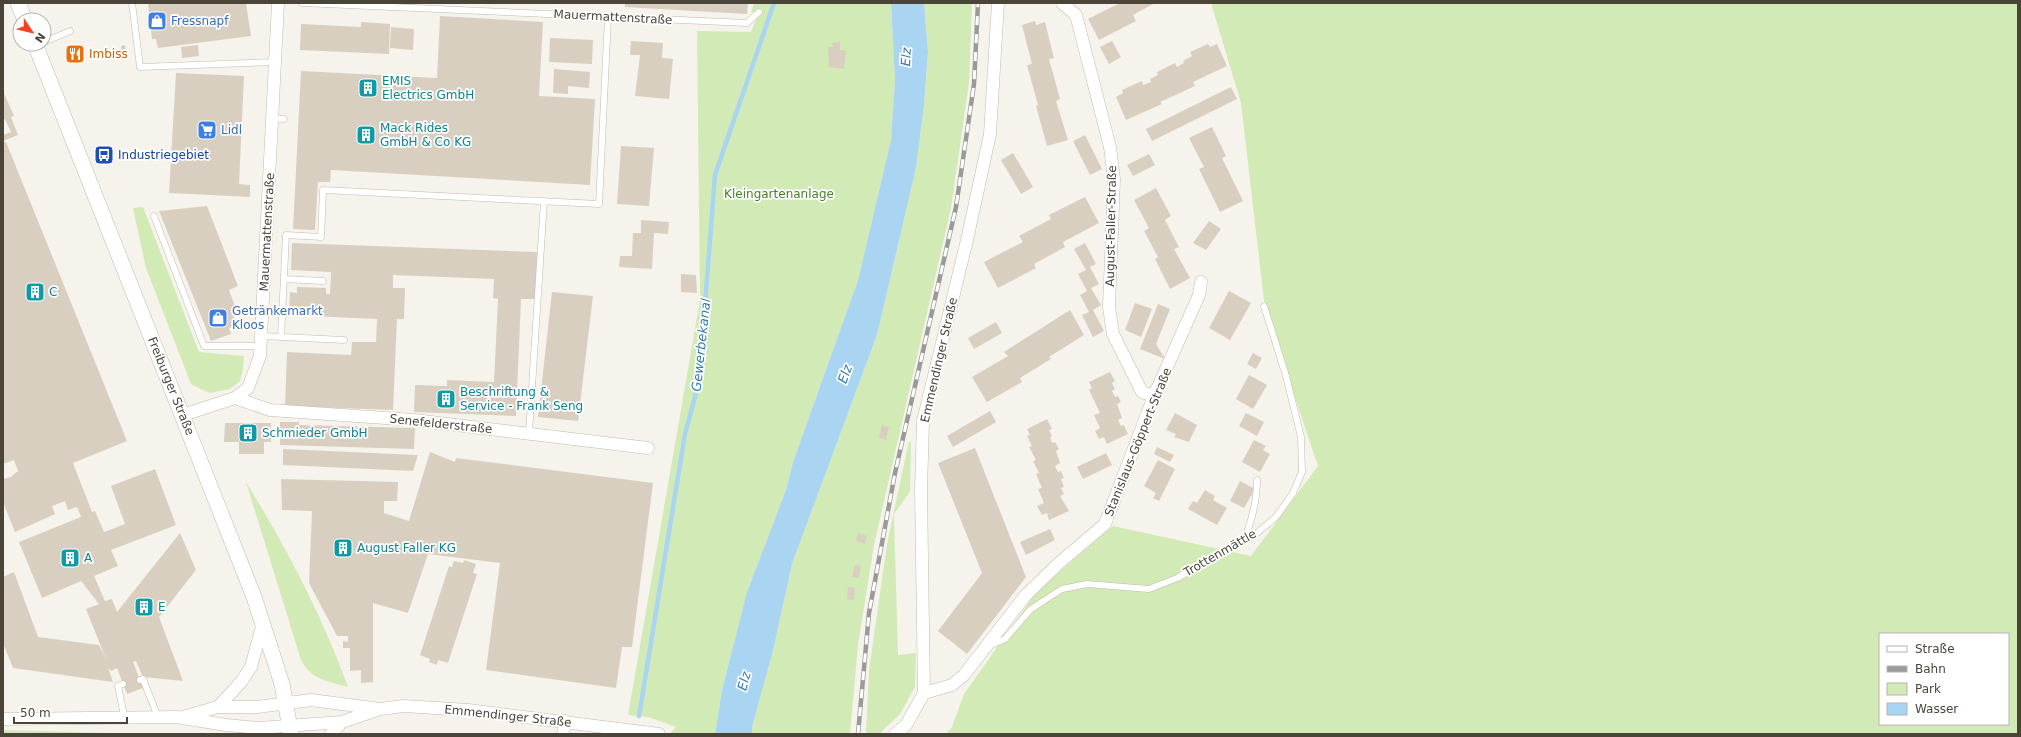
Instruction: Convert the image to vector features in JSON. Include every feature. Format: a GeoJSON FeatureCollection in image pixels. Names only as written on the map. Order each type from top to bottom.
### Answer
{"type":"FeatureCollection","features":[{"type":"Feature","properties":{"kind":"street","name":"Mauermattenstraße"},"geometry":{"type":"LineString","coordinates":[[183,415],[235,398],[248,388],[260,356],[278,118],[276,62],[278,3]]}},
{"type":"Feature","properties":{"kind":"street","name":"Emmendinger Straße"},"geometry":{"type":"LineString","coordinates":[[924,693],[920,490],[923,420],[967,240],[990,134],[998,3]]}},
{"type":"Feature","properties":{"kind":"street","name":"August-Faller-Straße"},"geometry":{"type":"LineString","coordinates":[[1062,3],[1076,15],[1110,147],[1114,179],[1109,307],[1113,334],[1142,392],[1154,396]]}},
{"type":"Feature","properties":{"kind":"street","name":"Freiburger Straße"},"geometry":{"type":"LineString","coordinates":[[41,52],[263,623],[282,684],[290,730]]}},
{"type":"Feature","properties":{"kind":"street","name":"Stanislaus-Göppert-Straße"},"geometry":{"type":"LineString","coordinates":[[924,693],[952,686],[964,675],[1025,596],[1059,563],[1105,524],[1154,396],[1199,295],[1201,282]]}},
{"type":"Feature","properties":{"kind":"street","name":"Senefelderstraße"},"geometry":{"type":"LineString","coordinates":[[235,398],[270,410],[414,420],[648,448]]}},
{"type":"Feature","properties":{"kind":"street"},"geometry":{"type":"LineString","coordinates":[[218,707],[241,682],[251,667],[263,623]]}},
{"type":"Feature","properties":{"kind":"street"},"geometry":{"type":"LineString","coordinates":[[895,734],[906,725],[924,693]]}},
{"type":"Feature","properties":{"kind":"street","name":"Emmendinger Straße"},"geometry":{"type":"LineString","coordinates":[[182,717],[218,707],[256,707],[311,700],[380,709]]}},
{"type":"Feature","properties":{"kind":"street","name":"Emmendinger Straße"},"geometry":{"type":"LineString","coordinates":[[182,717],[226,725],[290,730],[342,722],[380,709],[404,706],[468,710],[659,734]]}},
{"type":"Feature","properties":{"kind":"street"},"geometry":{"type":"LineString","coordinates":[[3,719],[124,716],[182,717]]}},
{"type":"Feature","properties":{"kind":"street"},"geometry":{"type":"LineString","coordinates":[[563,734],[565,721]]}},
{"type":"Feature","properties":{"kind":"street","name":"Emmendinger Straße"},"geometry":{"type":"LineString","coordinates":[[331,734],[342,722]]}},
{"type":"Feature","properties":{"kind":"lane"},"geometry":{"type":"LineString","coordinates":[[132,3],[140,67],[218,60],[276,62]]}},
{"type":"Feature","properties":{"kind":"lane","name":"Mauermattenstraße"},"geometry":{"type":"LineString","coordinates":[[302,3],[376,4],[747,23],[756,14]]}},
{"type":"Feature","properties":{"kind":"lane"},"geometry":{"type":"LineString","coordinates":[[281,337],[286,236],[321,237],[323,190],[599,204],[608,17]]}},
{"type":"Feature","properties":{"kind":"lane"},"geometry":{"type":"LineString","coordinates":[[52,38],[70,31]]}},
{"type":"Feature","properties":{"kind":"lane"},"geometry":{"type":"LineString","coordinates":[[529,434],[544,201]]}},
{"type":"Feature","properties":{"kind":"lane"},"geometry":{"type":"LineString","coordinates":[[154,216],[204,346],[261,341],[281,337],[344,340]]}},
{"type":"Feature","properties":{"kind":"lane"},"geometry":{"type":"LineString","coordinates":[[284,279],[323,281]]}},
{"type":"Feature","properties":{"kind":"lane","name":"Trottenmättle"},"geometry":{"type":"LineString","coordinates":[[985,648],[1004,639],[1031,609],[1062,589],[1087,584],[1149,589],[1177,578],[1243,542],[1276,517],[1293,493],[1302,472],[1301,437],[1286,376],[1264,306]]}},
{"type":"Feature","properties":{"kind":"lane"},"geometry":{"type":"LineString","coordinates":[[1243,542],[1252,521],[1257,493],[1257,480]]}},
{"type":"Feature","properties":{"kind":"lane"},"geometry":{"type":"LineString","coordinates":[[140,680],[143,679],[158,717]]}},
{"type":"Feature","properties":{"kind":"lane"},"geometry":{"type":"LineString","coordinates":[[123,684],[118,686],[124,716]]}},
{"type":"Feature","properties":{"kind":"green space","name":"Kleingartenanlage"},"geometry":{"type":"Polygon","coordinates":[[[754,3],[891,3],[895,80],[891,140],[858,280],[793,462],[786,490],[747,592],[722,690],[715,734],[670,734],[676,727],[648,717],[628,715],[700,300],[697,31],[751,32],[759,12],[751,12],[754,3]]]}},
{"type":"Feature","properties":{"kind":"green space"},"geometry":{"type":"Polygon","coordinates":[[[924,3],[972,3],[969,83],[951,208],[874,545],[858,645],[850,734],[752,734],[752,727],[773,651],[792,564],[877,335],[916,168],[924,105],[928,52],[924,3]]]}},
{"type":"Feature","properties":{"kind":"green space"},"geometry":{"type":"Polygon","coordinates":[[[1211,3],[2018,3],[2018,734],[946,734],[952,727],[964,694],[1037,591],[1113,526],[1251,556],[1318,466],[1265,309],[1241,103],[1211,3]]]}},
{"type":"Feature","properties":{"kind":"green space"},"geometry":{"type":"Polygon","coordinates":[[[143,207],[199,352],[244,356],[243,370],[240,381],[230,389],[209,393],[191,384],[146,268],[133,208],[143,207]]]}},
{"type":"Feature","properties":{"kind":"green space"},"geometry":{"type":"Polygon","coordinates":[[[909,441],[911,443],[910,492],[894,514],[898,655],[916,653],[915,687],[900,714],[881,732],[882,734],[866,734],[869,670],[887,544],[909,441]]]}},
{"type":"Feature","properties":{"kind":"green space"},"geometry":{"type":"Polygon","coordinates":[[[246,482],[289,556],[315,608],[348,687],[315,676],[305,667],[301,660],[246,482]]]}},
{"type":"Feature","properties":{"kind":"green space"},"geometry":{"type":"Polygon","coordinates":[[[3,730],[143,734],[3,734],[3,730]]]}},
{"type":"Feature","properties":{"kind":"water","name":"Elz"},"geometry":{"type":"Polygon","coordinates":[[[891,3],[924,3],[928,52],[924,105],[916,168],[877,335],[792,564],[773,651],[752,727],[752,734],[715,734],[722,690],[747,592],[786,490],[793,462],[858,280],[891,140],[895,80],[891,3]]]}},
{"type":"Feature","properties":{"kind":"building"},"geometry":{"type":"Polygon","coordinates":[[[148,3],[246,3],[251,36],[158,48],[156,39],[152,39],[148,3]]]}},
{"type":"Feature","properties":{"kind":"building"},"geometry":{"type":"Polygon","coordinates":[[[625,3],[748,3],[747,14],[625,7],[625,3]]]}},
{"type":"Feature","properties":{"kind":"building"},"geometry":{"type":"Polygon","coordinates":[[[1120,3],[1155,3],[1133,15],[1136,21],[1099,40],[1088,19],[1120,3]]]}},
{"type":"Feature","properties":{"kind":"building"},"geometry":{"type":"Polygon","coordinates":[[[440,16],[543,22],[539,96],[595,99],[590,185],[331,170],[330,182],[318,182],[315,230],[293,229],[301,71],[437,78],[440,16]]]}},
{"type":"Feature","properties":{"kind":"building"},"geometry":{"type":"Polygon","coordinates":[[[1035,21],[1036,25],[1045,22],[1054,58],[1049,59],[1060,99],[1056,101],[1068,140],[1047,146],[1027,65],[1032,64],[1022,25],[1035,21]]]}},
{"type":"Feature","properties":{"kind":"building","name":"EMIS Electrics GmbH"},"geometry":{"type":"Polygon","coordinates":[[[361,22],[390,24],[389,54],[300,50],[301,24],[361,27],[361,22]]]}},
{"type":"Feature","properties":{"kind":"building"},"geometry":{"type":"Polygon","coordinates":[[[391,27],[414,29],[413,50],[390,48],[391,27]]]}},
{"type":"Feature","properties":{"kind":"building"},"geometry":{"type":"Polygon","coordinates":[[[550,38],[593,40],[592,64],[549,62],[550,38]]]}},
{"type":"Feature","properties":{"kind":"building"},"geometry":{"type":"Polygon","coordinates":[[[631,41],[663,43],[662,58],[673,59],[669,99],[635,96],[640,55],[630,55],[631,41]]]}},
{"type":"Feature","properties":{"kind":"building"},"geometry":{"type":"Polygon","coordinates":[[[1112,41],[1121,57],[1109,64],[1100,47],[1112,41]]]}},
{"type":"Feature","properties":{"kind":"building"},"geometry":{"type":"Polygon","coordinates":[[[840,42],[840,50],[846,50],[844,69],[829,67],[828,47],[833,47],[832,43],[840,42]]]}},
{"type":"Feature","properties":{"kind":"building"},"geometry":{"type":"Polygon","coordinates":[[[1208,44],[1210,47],[1217,44],[1227,66],[1193,82],[1195,86],[1160,102],[1162,104],[1126,120],[1116,97],[1123,93],[1122,90],[1142,81],[1143,85],[1151,82],[1150,79],[1158,75],[1157,72],[1175,63],[1177,67],[1184,63],[1183,61],[1192,56],[1190,52],[1208,44]]]}},
{"type":"Feature","properties":{"kind":"building"},"geometry":{"type":"Polygon","coordinates":[[[125,45],[126,53],[122,53],[121,46],[125,45]]]}},
{"type":"Feature","properties":{"kind":"building"},"geometry":{"type":"Polygon","coordinates":[[[198,45],[199,56],[182,58],[181,47],[198,45]]]}},
{"type":"Feature","properties":{"kind":"building"},"geometry":{"type":"Polygon","coordinates":[[[554,69],[590,72],[589,88],[568,86],[568,94],[553,93],[554,69]]]}},
{"type":"Feature","properties":{"kind":"building","name":"Lidl"},"geometry":{"type":"Polygon","coordinates":[[[176,73],[244,76],[239,184],[250,185],[250,197],[169,193],[176,73]]]}},
{"type":"Feature","properties":{"kind":"building"},"geometry":{"type":"Polygon","coordinates":[[[1231,87],[1237,99],[1152,141],[1146,129],[1231,87]]]}},
{"type":"Feature","properties":{"kind":"building"},"geometry":{"type":"Polygon","coordinates":[[[3,91],[14,116],[11,117],[18,135],[3,141],[3,135],[11,132],[5,119],[3,120],[3,91]]]}},
{"type":"Feature","properties":{"kind":"building"},"geometry":{"type":"Polygon","coordinates":[[[1212,127],[1226,156],[1222,158],[1243,201],[1220,212],[1199,169],[1204,167],[1189,138],[1212,127]]]}},
{"type":"Feature","properties":{"kind":"building"},"geometry":{"type":"Polygon","coordinates":[[[1085,135],[1102,169],[1090,175],[1073,141],[1085,135]]]}},
{"type":"Feature","properties":{"kind":"building"},"geometry":{"type":"Polygon","coordinates":[[[6,142],[127,441],[73,463],[92,512],[95,511],[104,532],[125,524],[111,486],[155,469],[176,525],[111,550],[118,566],[94,576],[105,601],[112,599],[117,612],[180,533],[196,570],[159,617],[183,681],[143,677],[136,661],[133,662],[143,688],[127,694],[117,668],[111,671],[108,668],[113,682],[13,668],[3,643],[3,577],[14,572],[38,637],[99,645],[106,659],[86,609],[99,604],[81,581],[42,598],[19,542],[81,517],[77,507],[68,510],[65,501],[52,506],[55,514],[15,532],[3,502],[3,479],[11,477],[18,471],[14,460],[3,464],[3,143],[6,142]]]}},
{"type":"Feature","properties":{"kind":"building"},"geometry":{"type":"Polygon","coordinates":[[[621,146],[654,148],[649,206],[617,204],[621,146]]]}},
{"type":"Feature","properties":{"kind":"building"},"geometry":{"type":"Polygon","coordinates":[[[1013,153],[1033,187],[1021,194],[1001,160],[1013,153]]]}},
{"type":"Feature","properties":{"kind":"building"},"geometry":{"type":"Polygon","coordinates":[[[1149,154],[1155,165],[1133,176],[1127,165],[1149,154]]]}},
{"type":"Feature","properties":{"kind":"building"},"geometry":{"type":"Polygon","coordinates":[[[1156,188],[1171,216],[1165,220],[1179,247],[1174,249],[1190,278],[1170,289],[1155,259],[1158,257],[1144,231],[1149,228],[1134,200],[1156,188]]]}},
{"type":"Feature","properties":{"kind":"building"},"geometry":{"type":"Polygon","coordinates":[[[1085,197],[1099,223],[1063,242],[1065,247],[1034,264],[1036,268],[998,288],[984,262],[1023,242],[1019,236],[1051,219],[1049,215],[1085,197]]]}},
{"type":"Feature","properties":{"kind":"building"},"geometry":{"type":"Polygon","coordinates":[[[207,206],[238,286],[229,290],[236,309],[231,310],[237,325],[229,328],[231,334],[211,341],[159,211],[207,206]]]}},
{"type":"Feature","properties":{"kind":"building"},"geometry":{"type":"Polygon","coordinates":[[[641,220],[669,222],[668,234],[654,233],[652,269],[619,267],[620,256],[632,256],[633,233],[641,233],[641,220]]]}},
{"type":"Feature","properties":{"kind":"building"},"geometry":{"type":"Polygon","coordinates":[[[1209,221],[1221,229],[1206,250],[1193,243],[1209,221]]]}},
{"type":"Feature","properties":{"kind":"building"},"geometry":{"type":"Polygon","coordinates":[[[292,243],[537,252],[535,299],[521,299],[516,416],[414,412],[415,385],[447,386],[447,380],[494,382],[498,299],[493,298],[494,279],[393,275],[393,288],[405,288],[404,319],[397,319],[393,410],[285,406],[287,352],[351,355],[352,342],[376,342],[377,319],[289,315],[290,292],[297,293],[297,287],[326,288],[326,294],[330,294],[331,275],[331,272],[291,270],[292,243]]]}},
{"type":"Feature","properties":{"kind":"building"},"geometry":{"type":"Polygon","coordinates":[[[1085,243],[1096,264],[1090,267],[1099,284],[1091,288],[1101,305],[1093,310],[1104,331],[1093,337],[1082,315],[1089,312],[1080,295],[1087,291],[1078,274],[1086,270],[1074,249],[1085,243]]]}},
{"type":"Feature","properties":{"kind":"building"},"geometry":{"type":"Polygon","coordinates":[[[681,274],[696,275],[697,293],[681,292],[681,274]]]}},
{"type":"Feature","properties":{"kind":"building"},"geometry":{"type":"Polygon","coordinates":[[[1229,291],[1251,303],[1230,340],[1209,328],[1229,291]]]}},
{"type":"Feature","properties":{"kind":"building"},"geometry":{"type":"Polygon","coordinates":[[[552,292],[593,296],[578,421],[538,417],[552,292]]]}},
{"type":"Feature","properties":{"kind":"building"},"geometry":{"type":"Polygon","coordinates":[[[1135,303],[1152,309],[1141,337],[1125,330],[1135,303]]]}},
{"type":"Feature","properties":{"kind":"building"},"geometry":{"type":"Polygon","coordinates":[[[1158,304],[1170,309],[1156,344],[1165,359],[1140,349],[1158,304]]]}},
{"type":"Feature","properties":{"kind":"building"},"geometry":{"type":"Polygon","coordinates":[[[1070,310],[1084,335],[1049,357],[1051,359],[1020,378],[1022,382],[987,402],[972,377],[1008,356],[1004,352],[1070,310]]]}},
{"type":"Feature","properties":{"kind":"building"},"geometry":{"type":"Polygon","coordinates":[[[996,322],[1002,333],[974,349],[968,338],[996,322]]]}},
{"type":"Feature","properties":{"kind":"building"},"geometry":{"type":"Polygon","coordinates":[[[1253,353],[1262,358],[1256,369],[1247,364],[1253,353]]]}},
{"type":"Feature","properties":{"kind":"building"},"geometry":{"type":"Polygon","coordinates":[[[1110,372],[1115,381],[1112,383],[1115,389],[1112,391],[1115,397],[1118,396],[1121,402],[1117,404],[1122,418],[1118,420],[1121,426],[1124,425],[1128,434],[1107,444],[1104,437],[1099,439],[1095,431],[1100,428],[1094,415],[1100,413],[1089,390],[1092,388],[1089,382],[1110,372]]]}},
{"type":"Feature","properties":{"kind":"building"},"geometry":{"type":"Polygon","coordinates":[[[1249,375],[1267,385],[1253,409],[1236,399],[1249,375]]]}},
{"type":"Feature","properties":{"kind":"building"},"geometry":{"type":"Polygon","coordinates":[[[990,411],[996,422],[953,447],[947,436],[990,411]]]}},
{"type":"Feature","properties":{"kind":"building"},"geometry":{"type":"Polygon","coordinates":[[[1175,413],[1197,425],[1189,442],[1174,437],[1176,434],[1166,430],[1175,413]]]}},
{"type":"Feature","properties":{"kind":"building"},"geometry":{"type":"Polygon","coordinates":[[[1246,413],[1264,422],[1257,436],[1239,426],[1246,413]]]}},
{"type":"Feature","properties":{"kind":"building"},"geometry":{"type":"Polygon","coordinates":[[[1047,419],[1052,429],[1049,430],[1052,436],[1050,437],[1052,443],[1055,442],[1059,449],[1056,451],[1060,463],[1055,466],[1058,472],[1061,471],[1064,478],[1061,479],[1064,487],[1061,488],[1064,494],[1060,496],[1069,511],[1049,520],[1047,513],[1042,515],[1037,506],[1044,503],[1038,489],[1042,488],[1036,474],[1039,473],[1033,461],[1036,460],[1029,447],[1032,446],[1027,436],[1030,435],[1027,429],[1047,419]]]}},
{"type":"Feature","properties":{"kind":"building"},"geometry":{"type":"Polygon","coordinates":[[[280,422],[299,422],[299,425],[415,428],[414,449],[280,445],[280,422]]]}},
{"type":"Feature","properties":{"kind":"building","name":"Schmieder GmbH"},"geometry":{"type":"Polygon","coordinates":[[[225,423],[271,423],[271,442],[264,442],[264,454],[239,454],[239,442],[224,442],[225,423]]]}},
{"type":"Feature","properties":{"kind":"building"},"geometry":{"type":"Polygon","coordinates":[[[882,425],[889,427],[886,440],[879,438],[882,425]]]}},
{"type":"Feature","properties":{"kind":"building"},"geometry":{"type":"Polygon","coordinates":[[[1254,440],[1266,446],[1263,450],[1270,454],[1260,472],[1242,462],[1254,440]]]}},
{"type":"Feature","properties":{"kind":"building"},"geometry":{"type":"Polygon","coordinates":[[[1157,447],[1174,455],[1170,462],[1154,454],[1157,447]]]}},
{"type":"Feature","properties":{"kind":"building"},"geometry":{"type":"Polygon","coordinates":[[[975,448],[1026,577],[967,654],[938,631],[982,573],[938,463],[975,448]]]}},
{"type":"Feature","properties":{"kind":"building"},"geometry":{"type":"Polygon","coordinates":[[[283,449],[418,455],[413,471],[283,465],[283,449]]]}},
{"type":"Feature","properties":{"kind":"building"},"geometry":{"type":"Polygon","coordinates":[[[430,452],[455,462],[456,458],[653,483],[632,647],[622,647],[616,688],[486,670],[500,563],[428,554],[408,613],[373,603],[373,682],[361,683],[361,670],[350,671],[350,648],[343,648],[343,641],[348,642],[348,636],[337,636],[309,583],[312,511],[282,510],[281,479],[398,482],[397,501],[384,501],[384,513],[409,521],[430,452]]]}},
{"type":"Feature","properties":{"kind":"building"},"geometry":{"type":"Polygon","coordinates":[[[1106,453],[1112,465],[1083,479],[1077,467],[1106,453]]]}},
{"type":"Feature","properties":{"kind":"building"},"geometry":{"type":"Polygon","coordinates":[[[1158,460],[1175,469],[1159,501],[1153,498],[1156,493],[1144,486],[1158,460]]]}},
{"type":"Feature","properties":{"kind":"building"},"geometry":{"type":"Polygon","coordinates":[[[1240,481],[1255,489],[1244,508],[1230,501],[1240,481]]]}},
{"type":"Feature","properties":{"kind":"building"},"geometry":{"type":"Polygon","coordinates":[[[1205,490],[1215,496],[1213,500],[1227,508],[1217,525],[1188,509],[1193,501],[1197,503],[1205,490]]]}},
{"type":"Feature","properties":{"kind":"building"},"geometry":{"type":"Polygon","coordinates":[[[1050,529],[1055,540],[1026,555],[1020,542],[1050,529]]]}},
{"type":"Feature","properties":{"kind":"building"},"geometry":{"type":"Polygon","coordinates":[[[858,533],[867,536],[865,544],[856,541],[858,533]]]}},
{"type":"Feature","properties":{"kind":"building"},"geometry":{"type":"Polygon","coordinates":[[[464,560],[476,564],[473,573],[477,574],[448,663],[438,660],[437,665],[429,662],[430,659],[420,655],[449,566],[452,567],[454,561],[463,563],[464,560]]]}},
{"type":"Feature","properties":{"kind":"building"},"geometry":{"type":"Polygon","coordinates":[[[855,565],[861,566],[859,578],[852,577],[855,565]]]}},
{"type":"Feature","properties":{"kind":"building"},"geometry":{"type":"Polygon","coordinates":[[[848,587],[855,588],[854,600],[847,599],[848,587]]]}},
{"type":"Feature","properties":{"kind":"waterway","name":"Gewerbekanal"},"geometry":{"type":"LineString","coordinates":[[639,716],[685,434],[699,382],[715,175],[774,3]]}},
{"type":"Feature","properties":{"kind":"railway"},"geometry":{"type":"LineString","coordinates":[[858,734],[869,613],[895,473],[956,207],[974,84],[978,3]]}},
{"type":"Feature","properties":{"kind":"place","name":"Fressnapf"},"geometry":{"type":"Point","coordinates":[157,21]}},
{"type":"Feature","properties":{"kind":"place","name":"Imbiss"},"geometry":{"type":"Point","coordinates":[75,54]}},
{"type":"Feature","properties":{"kind":"place","name":"EMIS Electrics GmbH"},"geometry":{"type":"Point","coordinates":[368,88]}},
{"type":"Feature","properties":{"kind":"place","name":"Lidl"},"geometry":{"type":"Point","coordinates":[207,130]}},
{"type":"Feature","properties":{"kind":"place","name":"Mack Rides GmbH & Co KG"},"geometry":{"type":"Point","coordinates":[366,135]}},
{"type":"Feature","properties":{"kind":"place","name":"Industriegebiet"},"geometry":{"type":"Point","coordinates":[104,155]}},
{"type":"Feature","properties":{"kind":"place","name":"C"},"geometry":{"type":"Point","coordinates":[35,292]}},
{"type":"Feature","properties":{"kind":"place","name":"Getränkemarkt Kloos"},"geometry":{"type":"Point","coordinates":[218,318]}},
{"type":"Feature","properties":{"kind":"place","name":"Beschriftung & Service - Frank Seng"},"geometry":{"type":"Point","coordinates":[446,399]}},
{"type":"Feature","properties":{"kind":"place","name":"Schmieder GmbH"},"geometry":{"type":"Point","coordinates":[248,433]}},
{"type":"Feature","properties":{"kind":"place","name":"August Faller KG"},"geometry":{"type":"Point","coordinates":[343,548]}},
{"type":"Feature","properties":{"kind":"place","name":"A"},"geometry":{"type":"Point","coordinates":[70,558]}},
{"type":"Feature","properties":{"kind":"place","name":"E"},"geometry":{"type":"Point","coordinates":[144,607]}}]}
